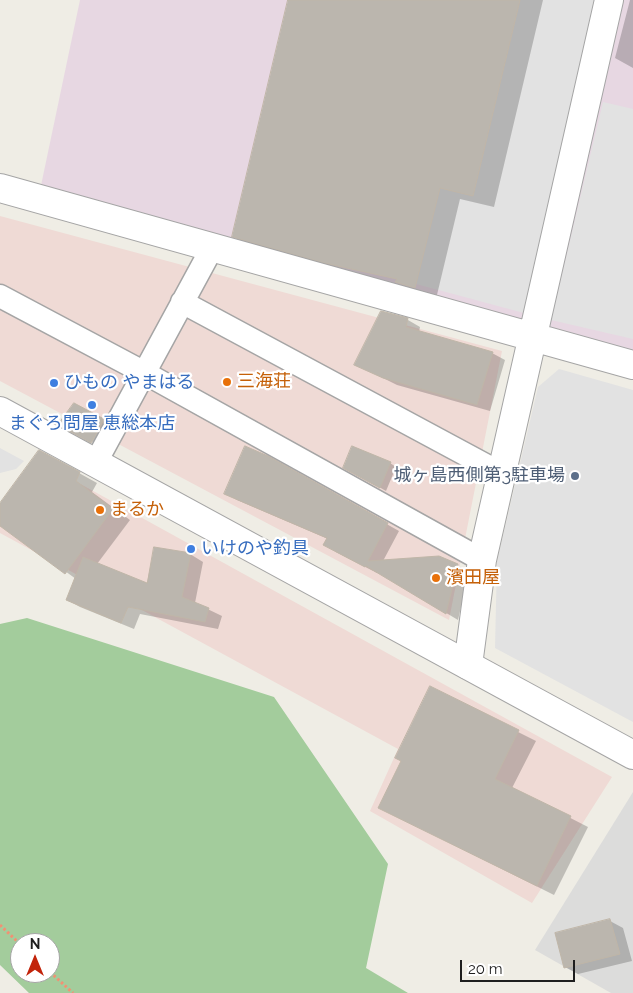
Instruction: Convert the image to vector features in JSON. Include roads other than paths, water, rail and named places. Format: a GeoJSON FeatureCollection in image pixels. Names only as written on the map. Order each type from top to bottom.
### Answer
{"type":"FeatureCollection","features":[{"type":"Feature","properties":{"kind":"street"},"geometry":{"type":"LineString","coordinates":[[468,665],[482,560],[531,337],[609,0]]}},
{"type":"Feature","properties":{"kind":"street"},"geometry":{"type":"LineString","coordinates":[[0,188],[633,366]]}},
{"type":"Feature","properties":{"kind":"street"},"geometry":{"type":"LineString","coordinates":[[0,411],[633,755]]}},
{"type":"Feature","properties":{"kind":"lane"},"geometry":{"type":"LineString","coordinates":[[96,462],[143,372],[212,248]]}},
{"type":"Feature","properties":{"kind":"lane"},"geometry":{"type":"LineString","coordinates":[[0,296],[143,372],[482,560]]}},
{"type":"Feature","properties":{"kind":"lane"},"geometry":{"type":"LineString","coordinates":[[182,302],[502,474]]}},
{"type":"Feature","properties":{"kind":"place","name":"三海荘"},"geometry":{"type":"Point","coordinates":[227,382]}},
{"type":"Feature","properties":{"kind":"place","name":"ひもの やまはる"},"geometry":{"type":"Point","coordinates":[54,383]}},
{"type":"Feature","properties":{"kind":"place","name":"まぐろ問屋 恵総本店"},"geometry":{"type":"Point","coordinates":[92,405]}},
{"type":"Feature","properties":{"kind":"place","name":"城ヶ島西側第3駐車場"},"geometry":{"type":"Point","coordinates":[575,476]}},
{"type":"Feature","properties":{"kind":"place","name":"まるか"},"geometry":{"type":"Point","coordinates":[100,510]}},
{"type":"Feature","properties":{"kind":"place","name":"いけのや釣具"},"geometry":{"type":"Point","coordinates":[191,549]}},
{"type":"Feature","properties":{"kind":"place","name":"濱田屋"},"geometry":{"type":"Point","coordinates":[436,578]}}]}
